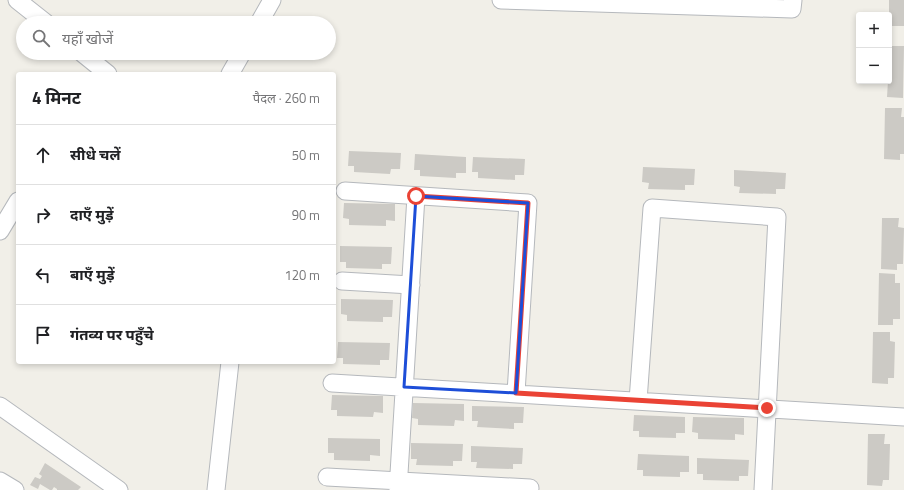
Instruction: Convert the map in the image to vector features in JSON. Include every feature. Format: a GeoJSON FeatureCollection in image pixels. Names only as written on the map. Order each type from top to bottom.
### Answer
{"type":"FeatureCollection","features":[{"type":"Feature","properties":{"kind":"street"},"geometry":{"type":"LineString","coordinates":[[18,0],[37,16]]}},
{"type":"Feature","properties":{"kind":"street"},"geometry":{"type":"LineString","coordinates":[[263,16],[272,0]]}},
{"type":"Feature","properties":{"kind":"street"},"geometry":{"type":"LineString","coordinates":[[501,0],[612,2],[792,9],[792,0]]}},
{"type":"Feature","properties":{"kind":"street"},"geometry":{"type":"LineString","coordinates":[[89,60],[100,71]]}},
{"type":"Feature","properties":{"kind":"street"},"geometry":{"type":"LineString","coordinates":[[231,72],[238,60]]}},
{"type":"Feature","properties":{"kind":"street"},"geometry":{"type":"LineString","coordinates":[[345,191],[528,203],[516,393]]}},
{"type":"Feature","properties":{"kind":"street"},"geometry":{"type":"LineString","coordinates":[[398,486],[416,196]]}},
{"type":"Feature","properties":{"kind":"street"},"geometry":{"type":"LineString","coordinates":[[0,231],[16,204]]}},
{"type":"Feature","properties":{"kind":"street"},"geometry":{"type":"LineString","coordinates":[[638,401],[652,208],[777,217],[763,490]]}},
{"type":"Feature","properties":{"kind":"street"},"geometry":{"type":"LineString","coordinates":[[342,281],[411,285]]}},
{"type":"Feature","properties":{"kind":"street"},"geometry":{"type":"LineString","coordinates":[[216,490],[230,364]]}},
{"type":"Feature","properties":{"kind":"street"},"geometry":{"type":"LineString","coordinates":[[332,382],[904,417]]}},
{"type":"Feature","properties":{"kind":"street"},"geometry":{"type":"LineString","coordinates":[[0,406],[119,490]]}},
{"type":"Feature","properties":{"kind":"street"},"geometry":{"type":"LineString","coordinates":[[327,477],[398,486],[530,488]]}},
{"type":"Feature","properties":{"kind":"street"},"geometry":{"type":"LineString","coordinates":[[0,481],[15,490]]}},
{"type":"Feature","properties":{"kind":"highlighted area"},"geometry":{"type":"Polygon","coordinates":[[[416,196],[528,203],[516,393],[404,387],[416,196]]]}},
{"type":"Feature","properties":{"kind":"building"},"geometry":{"type":"Polygon","coordinates":[[[889,0],[904,0],[904,26],[892,26],[892,12],[889,12],[889,0]]]}},
{"type":"Feature","properties":{"kind":"building"},"geometry":{"type":"Polygon","coordinates":[[[892,46],[904,46],[903,98],[887,97],[888,84],[892,84],[892,46]]]}},
{"type":"Feature","properties":{"kind":"building"},"geometry":{"type":"Polygon","coordinates":[[[885,108],[902,108],[901,117],[904,117],[904,154],[900,154],[900,160],[884,159],[885,108]]]}},
{"type":"Feature","properties":{"kind":"building"},"geometry":{"type":"Polygon","coordinates":[[[349,151],[401,153],[400,169],[391,169],[390,174],[354,172],[354,166],[348,166],[349,151]]]}},
{"type":"Feature","properties":{"kind":"building"},"geometry":{"type":"Polygon","coordinates":[[[415,154],[466,157],[466,173],[456,173],[456,178],[420,176],[420,170],[414,170],[415,154]]]}},
{"type":"Feature","properties":{"kind":"building"},"geometry":{"type":"Polygon","coordinates":[[[473,157],[525,159],[524,175],[515,175],[515,180],[478,178],[478,172],[472,172],[473,157]]]}},
{"type":"Feature","properties":{"kind":"building"},"geometry":{"type":"Polygon","coordinates":[[[643,167],[695,169],[694,185],[685,185],[685,190],[648,189],[649,183],[642,182],[643,167]]]}},
{"type":"Feature","properties":{"kind":"building"},"geometry":{"type":"Polygon","coordinates":[[[734,170],[786,173],[785,189],[776,189],[776,194],[739,193],[740,187],[734,186],[734,170]]]}},
{"type":"Feature","properties":{"kind":"building"},"geometry":{"type":"Polygon","coordinates":[[[344,203],[395,204],[395,221],[386,220],[386,226],[349,225],[349,219],[343,218],[344,203]]]}},
{"type":"Feature","properties":{"kind":"building"},"geometry":{"type":"Polygon","coordinates":[[[882,218],[899,218],[898,227],[904,228],[903,264],[897,264],[897,270],[881,269],[882,218]]]}},
{"type":"Feature","properties":{"kind":"building"},"geometry":{"type":"Polygon","coordinates":[[[340,246],[392,247],[391,264],[382,264],[382,269],[346,268],[346,262],[340,262],[340,246]]]}},
{"type":"Feature","properties":{"kind":"building"},"geometry":{"type":"Polygon","coordinates":[[[879,273],[895,274],[895,283],[900,283],[900,319],[893,319],[893,325],[878,325],[879,273]]]}},
{"type":"Feature","properties":{"kind":"building"},"geometry":{"type":"Polygon","coordinates":[[[341,299],[393,300],[392,317],[383,317],[383,322],[347,321],[347,315],[341,314],[341,299]]]}},
{"type":"Feature","properties":{"kind":"building"},"geometry":{"type":"Polygon","coordinates":[[[873,332],[890,332],[890,341],[895,342],[894,378],[888,378],[888,384],[872,383],[873,332]]]}},
{"type":"Feature","properties":{"kind":"building"},"geometry":{"type":"Polygon","coordinates":[[[338,342],[390,343],[389,360],[380,360],[380,365],[343,364],[343,358],[337,358],[338,342]]]}},
{"type":"Feature","properties":{"kind":"building"},"geometry":{"type":"Polygon","coordinates":[[[332,395],[383,396],[383,413],[374,412],[373,417],[337,416],[337,410],[331,410],[332,395]]]}},
{"type":"Feature","properties":{"kind":"building"},"geometry":{"type":"Polygon","coordinates":[[[413,403],[464,404],[464,421],[455,420],[454,426],[418,425],[418,419],[412,418],[413,403]]]}},
{"type":"Feature","properties":{"kind":"building"},"geometry":{"type":"Polygon","coordinates":[[[472,406],[524,407],[523,423],[514,423],[514,429],[477,427],[478,421],[472,421],[472,406]]]}},
{"type":"Feature","properties":{"kind":"building"},"geometry":{"type":"Polygon","coordinates":[[[634,415],[685,417],[685,433],[676,433],[676,438],[639,437],[639,431],[633,431],[634,415]]]}},
{"type":"Feature","properties":{"kind":"building"},"geometry":{"type":"Polygon","coordinates":[[[693,417],[744,418],[744,435],[735,434],[735,440],[698,439],[698,433],[692,432],[693,417]]]}},
{"type":"Feature","properties":{"kind":"building"},"geometry":{"type":"Polygon","coordinates":[[[868,434],[885,434],[884,444],[890,444],[889,480],[883,480],[882,486],[867,485],[868,434]]]}},
{"type":"Feature","properties":{"kind":"building"},"geometry":{"type":"Polygon","coordinates":[[[328,438],[380,439],[380,456],[370,455],[370,461],[334,460],[334,453],[328,453],[328,438]]]}},
{"type":"Feature","properties":{"kind":"building"},"geometry":{"type":"Polygon","coordinates":[[[411,443],[463,444],[462,461],[453,461],[453,466],[416,465],[417,459],[411,459],[411,443]]]}},
{"type":"Feature","properties":{"kind":"building"},"geometry":{"type":"Polygon","coordinates":[[[471,446],[523,448],[522,464],[513,464],[513,469],[476,468],[477,462],[471,462],[471,446]]]}},
{"type":"Feature","properties":{"kind":"building"},"geometry":{"type":"Polygon","coordinates":[[[638,454],[689,456],[689,472],[680,472],[680,477],[643,476],[643,470],[637,470],[638,454]]]}},
{"type":"Feature","properties":{"kind":"building"},"geometry":{"type":"Polygon","coordinates":[[[697,458],[749,460],[748,476],[739,476],[739,481],[703,480],[703,474],[697,474],[697,458]]]}},
{"type":"Feature","properties":{"kind":"building"},"geometry":{"type":"Polygon","coordinates":[[[45,463],[81,487],[78,490],[57,490],[54,487],[50,490],[40,484],[38,489],[30,485],[35,477],[40,479],[42,476],[39,474],[45,463]]]}},
{"type":"Feature","properties":{"kind":"route"},"geometry":{"type":"LineString","coordinates":[[416,196],[528,203],[516,393],[767,408]]}}]}
